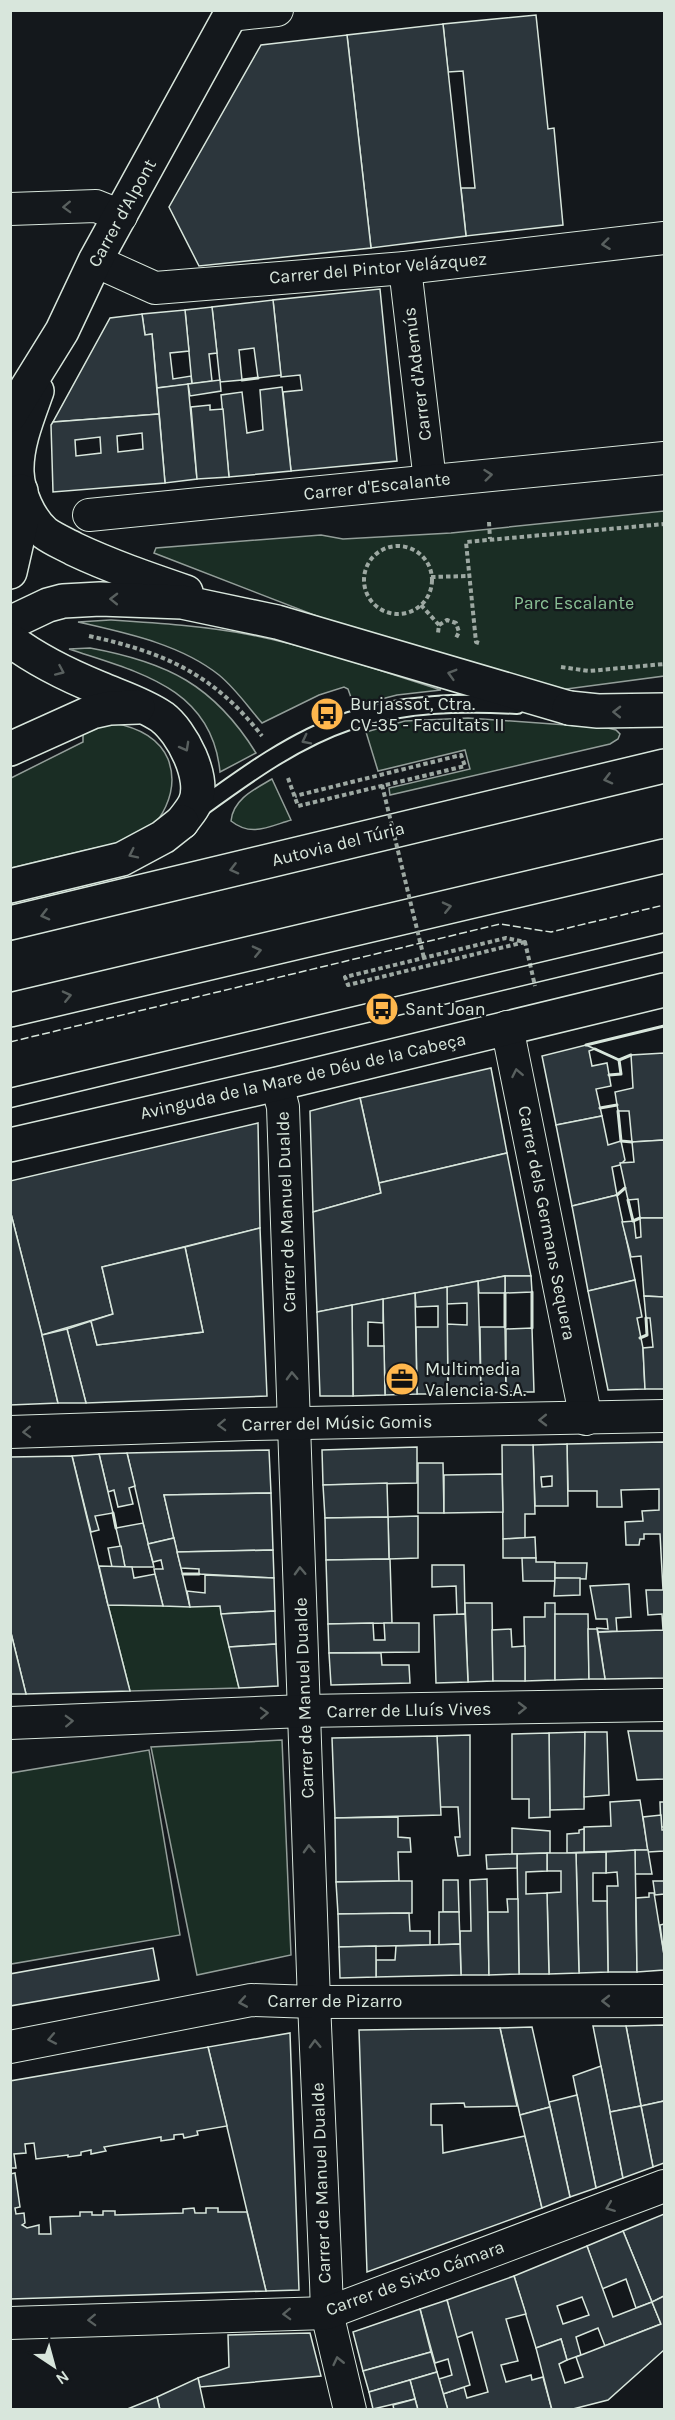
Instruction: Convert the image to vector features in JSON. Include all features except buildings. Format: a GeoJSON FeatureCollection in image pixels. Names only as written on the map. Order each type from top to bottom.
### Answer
{"type":"FeatureCollection","features":[{"type":"Feature","properties":{"kind":"main road","name":"Carrer d'Alpont"},"geometry":{"type":"LineString","coordinates":[[10,415],[62,331],[95,261],[232,13]]}},
{"type":"Feature","properties":{"kind":"main road"},"geometry":{"type":"LineString","coordinates":[[62,331],[23,433],[17,472],[31,516],[46,533],[115,567],[255,617],[569,708],[642,712],[664,710]]}},
{"type":"Feature","properties":{"kind":"main road"},"geometry":{"type":"LineString","coordinates":[[10,572],[21,524],[21,490]]}},
{"type":"Feature","properties":{"kind":"main road"},"geometry":{"type":"LineString","coordinates":[[10,623],[48,605],[63,601],[100,599],[182,602],[255,617]]}},
{"type":"Feature","properties":{"kind":"main road"},"geometry":{"type":"LineString","coordinates":[[10,640],[48,665],[144,707],[163,718],[187,750],[194,769],[197,789],[195,803],[182,822],[163,837],[122,859],[10,886]]}},
{"type":"Feature","properties":{"kind":"main road"},"geometry":{"type":"LineString","coordinates":[[10,749],[92,712],[110,708],[144,707]]}},
{"type":"Feature","properties":{"kind":"main road","name":"Autovia del Túria"},"geometry":{"type":"LineString","coordinates":[[10,923],[664,766]]}},
{"type":"Feature","properties":{"kind":"main road"},"geometry":{"type":"LineString","coordinates":[[10,1010],[664,856]]}},
{"type":"Feature","properties":{"kind":"main road","name":"Avinguda de la Mare de Déu de la Cabeça"},"geometry":{"type":"LineString","coordinates":[[10,1145],[277,1084],[664,990]]}},
{"type":"Feature","properties":{"kind":"street"},"geometry":{"type":"LineString","coordinates":[[232,13],[277,10]]}},
{"type":"Feature","properties":{"kind":"street"},"geometry":{"type":"LineString","coordinates":[[10,209],[96,206],[121,216]]}},
{"type":"Feature","properties":{"kind":"street","name":"Carrer del Pintor Velázquez"},"geometry":{"type":"LineString","coordinates":[[95,261],[155,288],[405,268],[664,237]]}},
{"type":"Feature","properties":{"kind":"street","name":"Carrer d'Ademús"},"geometry":{"type":"LineString","coordinates":[[405,268],[430,481]]}},
{"type":"Feature","properties":{"kind":"street","name":"Carrer d'Escalante"},"geometry":{"type":"LineString","coordinates":[[89,515],[664,458]]}},
{"type":"Feature","properties":{"kind":"street","name":"Carrer dels Germans Sequera"},"geometry":{"type":"LineString","coordinates":[[507,1027],[586,1419]]}},
{"type":"Feature","properties":{"kind":"street","name":"Carrer de Manuel Dualde"},"geometry":{"type":"LineString","coordinates":[[277,1084],[283,1107],[327,2313],[350,2409]]}},
{"type":"Feature","properties":{"kind":"street","name":"Carrer del Músic Gomis"},"geometry":{"type":"LineString","coordinates":[[10,1432],[664,1416]]}},
{"type":"Feature","properties":{"kind":"street","name":"Carrer de Lluís Vives"},"geometry":{"type":"LineString","coordinates":[[10,1723],[304,1711],[664,1705]]}},
{"type":"Feature","properties":{"kind":"street","name":"Carrer de Pizarro"},"geometry":{"type":"LineString","coordinates":[[10,2047],[251,2000],[314,2002],[664,2001]]}},
{"type":"Feature","properties":{"kind":"street","name":"Carrer de Sixto Cámara"},"geometry":{"type":"LineString","coordinates":[[10,2323],[327,2313],[664,2186]]}},
{"type":"Feature","properties":{"kind":"lane"},"geometry":{"type":"LineString","coordinates":[[182,822],[232,784],[308,738],[339,725],[390,711],[434,705],[487,703],[569,708]]}},
{"type":"Feature","properties":{"kind":"path"},"geometry":{"type":"LineString","coordinates":[[489,522],[490,539]]}},
{"type":"Feature","properties":{"kind":"path"},"geometry":{"type":"LineString","coordinates":[[487,645],[476,642],[466,542],[664,524]]}},
{"type":"Feature","properties":{"kind":"path"},"geometry":{"type":"LineString","coordinates":[[396,547],[412,550],[426,561],[431,577],[429,592],[420,605],[414,610],[397,614],[381,610],[369,598],[364,581],[365,573],[373,557],[396,547]]}},
{"type":"Feature","properties":{"kind":"path"},"geometry":{"type":"LineString","coordinates":[[431,577],[470,576]]}},
{"type":"Feature","properties":{"kind":"path"},"geometry":{"type":"LineString","coordinates":[[420,605],[439,626]]}},
{"type":"Feature","properties":{"kind":"path"},"geometry":{"type":"LineString","coordinates":[[441,638],[438,633],[439,626],[447,620],[456,623],[459,634],[450,641]]}},
{"type":"Feature","properties":{"kind":"path"},"geometry":{"type":"LineString","coordinates":[[85,636],[124,644],[166,658],[199,675],[240,710],[276,757],[298,806],[465,766],[461,755],[295,796]]}},
{"type":"Feature","properties":{"kind":"path"},"geometry":{"type":"LineString","coordinates":[[555,666],[589,671],[664,664]]}},
{"type":"Feature","properties":{"kind":"path"},"geometry":{"type":"LineString","coordinates":[[382,785],[424,958]]}},
{"type":"Feature","properties":{"kind":"path"},"geometry":{"type":"LineString","coordinates":[[506,938],[525,942],[348,985],[345,977],[506,938]]}},
{"type":"Feature","properties":{"kind":"path"},"geometry":{"type":"LineString","coordinates":[[525,942],[542,1019]]}},
{"type":"Feature","properties":{"kind":"green space","name":"Parc Escalante"},"geometry":{"type":"Polygon","coordinates":[[[664,511],[664,676],[559,690],[371,637],[154,553],[156,548],[321,535],[343,539],[451,533],[664,511]]]}},
{"type":"Feature","properties":{"kind":"green space"},"geometry":{"type":"Polygon","coordinates":[[[110,620],[199,627],[275,640],[441,690],[397,695],[354,706],[348,689],[344,687],[319,695],[262,723],[225,680],[204,664],[152,641],[78,622],[110,620]]]}},
{"type":"Feature","properties":{"kind":"green space"},"geometry":{"type":"Polygon","coordinates":[[[90,648],[143,661],[186,680],[223,710],[256,753],[220,772],[214,743],[203,720],[187,702],[167,687],[145,676],[69,649],[90,648]]]}},
{"type":"Feature","properties":{"kind":"green space"},"geometry":{"type":"Polygon","coordinates":[[[468,718],[608,728],[620,734],[618,739],[610,744],[390,795],[389,788],[470,769],[465,750],[378,771],[366,732],[405,721],[468,718]]]}},
{"type":"Feature","properties":{"kind":"green space"},"geometry":{"type":"Polygon","coordinates":[[[113,723],[145,734],[158,744],[168,759],[172,783],[170,795],[160,817],[143,834],[127,841],[11,868],[11,778],[83,742],[83,730],[113,723]]]}},
{"type":"Feature","properties":{"kind":"green space"},"geometry":{"type":"Polygon","coordinates":[[[272,779],[291,820],[253,830],[238,826],[231,821],[240,801],[272,779]]]}},
{"type":"Feature","properties":{"kind":"green space"},"geometry":{"type":"Polygon","coordinates":[[[108,1605],[220,1606],[239,1688],[130,1691],[108,1605]]]}},
{"type":"Feature","properties":{"kind":"green space"},"geometry":{"type":"Polygon","coordinates":[[[282,1740],[291,1955],[197,1975],[151,1747],[282,1740]]]}},
{"type":"Feature","properties":{"kind":"green space"},"geometry":{"type":"Polygon","coordinates":[[[149,1750],[180,1935],[11,1964],[11,1773],[149,1750]]]}},
{"type":"Feature","properties":{"kind":"tram line"},"geometry":{"type":"LineString","coordinates":[[10,1088],[664,933]]}},
{"type":"Feature","properties":{"kind":"tram line"},"geometry":{"type":"LineString","coordinates":[[10,1108],[664,952]]}},
{"type":"Feature","properties":{"kind":"fence"},"geometry":{"type":"LineString","coordinates":[[10,1042],[500,924],[551,932],[664,905]]}},
{"type":"Feature","properties":{"kind":"wall"},"geometry":{"type":"LineString","coordinates":[[242,380],[258,378]]}},
{"type":"Feature","properties":{"kind":"wall"},"geometry":{"type":"LineString","coordinates":[[586,1045],[664,1026]]}},
{"type":"Feature","properties":{"kind":"wall"},"geometry":{"type":"LineString","coordinates":[[595,1049],[619,1060],[631,1055]]}},
{"type":"Feature","properties":{"kind":"wall"},"geometry":{"type":"LineString","coordinates":[[609,1075],[621,1074],[619,1060]]}},
{"type":"Feature","properties":{"kind":"wall"},"geometry":{"type":"LineString","coordinates":[[600,1108],[617,1105]]}},
{"type":"Feature","properties":{"kind":"wall"},"geometry":{"type":"LineString","coordinates":[[618,1111],[621,1141],[632,1142]]}},
{"type":"Feature","properties":{"kind":"wall"},"geometry":{"type":"LineString","coordinates":[[617,1195],[625,1188]]}},
{"type":"Feature","properties":{"kind":"wall"},"geometry":{"type":"LineString","coordinates":[[628,1200],[633,1221],[640,1218]]}},
{"type":"Feature","properties":{"kind":"wall"},"geometry":{"type":"LineString","coordinates":[[532,1292],[532,1328]]}},
{"type":"Feature","properties":{"kind":"wall"},"geometry":{"type":"LineString","coordinates":[[505,1293],[505,1327]]}},
{"type":"Feature","properties":{"kind":"wall"},"geometry":{"type":"LineString","coordinates":[[640,1338],[647,1335],[646,1318]]}},
{"type":"Feature","properties":{"kind":"wall"},"geometry":{"type":"LineString","coordinates":[[113,1513],[116,1528]]}},
{"type":"Feature","properties":{"kind":"wall"},"geometry":{"type":"LineString","coordinates":[[183,1574],[199,1574]]}},
{"type":"Feature","properties":{"kind":"place","name":"Burjassot, Ctra. CV-35 - Facultats II"},"geometry":{"type":"Point","coordinates":[327,714]}},
{"type":"Feature","properties":{"kind":"place","name":"Sant Joan"},"geometry":{"type":"Point","coordinates":[382,1009]}},
{"type":"Feature","properties":{"kind":"place","name":"Multimedia Valencia S.A."},"geometry":{"type":"Point","coordinates":[402,1379]}}]}
